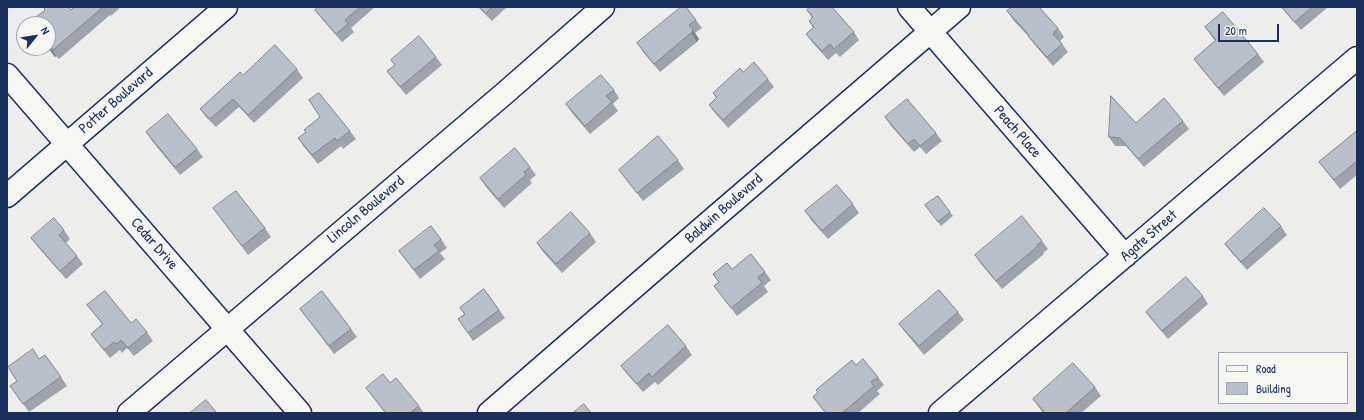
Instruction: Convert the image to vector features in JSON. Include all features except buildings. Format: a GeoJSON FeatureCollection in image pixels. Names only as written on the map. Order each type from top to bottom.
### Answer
{"type":"FeatureCollection","features":[{"type":"Feature","properties":{"kind":"street","name":"Potter Boulevard"},"geometry":{"type":"LineString","coordinates":[[7,196],[226,7]]}},
{"type":"Feature","properties":{"kind":"street","name":"Lincoln Boulevard"},"geometry":{"type":"LineString","coordinates":[[129,413],[227,328],[505,93],[603,7]]}},
{"type":"Feature","properties":{"kind":"street","name":"Peach Place"},"geometry":{"type":"LineString","coordinates":[[909,7],[1125,256]]}},
{"type":"Feature","properties":{"kind":"street","name":"Baldwin Boulevard"},"geometry":{"type":"LineString","coordinates":[[489,413],[959,7]]}},
{"type":"Feature","properties":{"kind":"street","name":"Agate Street"},"geometry":{"type":"LineString","coordinates":[[940,413],[1357,58]]}},
{"type":"Feature","properties":{"kind":"street","name":"Cedar Drive"},"geometry":{"type":"LineString","coordinates":[[7,75],[300,413]]}}]}
